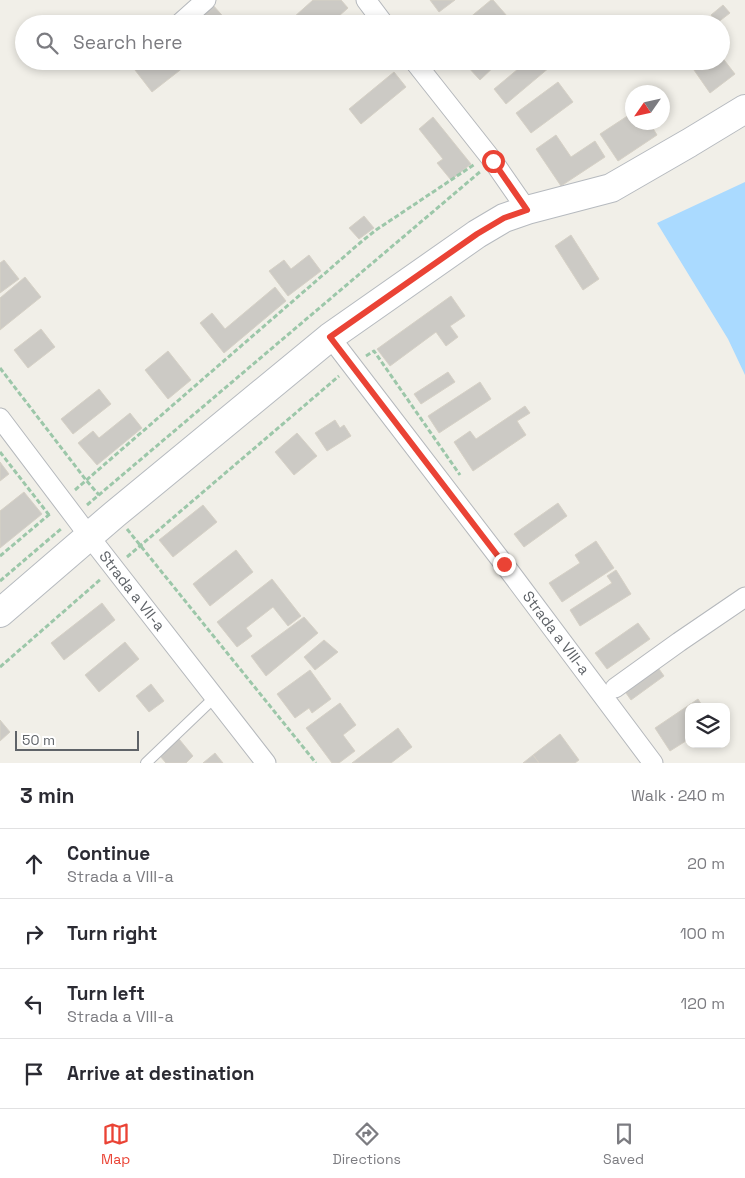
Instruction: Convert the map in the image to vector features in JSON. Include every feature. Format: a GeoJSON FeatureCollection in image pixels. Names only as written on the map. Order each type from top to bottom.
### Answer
{"type":"FeatureCollection","features":[{"type":"Feature","properties":{"kind":"street"},"geometry":{"type":"LineString","coordinates":[[189,15],[206,0]]}},
{"type":"Feature","properties":{"kind":"street"},"geometry":{"type":"LineString","coordinates":[[366,0],[377,15]]}},
{"type":"Feature","properties":{"kind":"street"},"geometry":{"type":"LineString","coordinates":[[421,70],[490,158],[527,210]]}},
{"type":"Feature","properties":{"kind":"street"},"geometry":{"type":"LineString","coordinates":[[0,613],[75,518],[107,504],[330,337],[477,234],[504,218],[527,210],[611,188],[745,109]]}},
{"type":"Feature","properties":{"kind":"street","name":"Strada a VIII-a"},"geometry":{"type":"LineString","coordinates":[[330,337],[504,564],[653,763]]}},
{"type":"Feature","properties":{"kind":"street","name":"Strada a VII-a"},"geometry":{"type":"LineString","coordinates":[[0,418],[75,518],[266,763]]}},
{"type":"Feature","properties":{"kind":"street"},"geometry":{"type":"LineString","coordinates":[[615,688],[745,597]]}},
{"type":"Feature","properties":{"kind":"lane"},"geometry":{"type":"LineString","coordinates":[[146,763],[215,697]]}},
{"type":"Feature","properties":{"kind":"path"},"geometry":{"type":"LineString","coordinates":[[75,518],[86,480],[376,230],[452,180],[490,158]]}},
{"type":"Feature","properties":{"kind":"path"},"geometry":{"type":"LineString","coordinates":[[0,582],[75,518],[107,504],[490,158]]}},
{"type":"Feature","properties":{"kind":"path"},"geometry":{"type":"LineString","coordinates":[[0,667],[114,567],[352,365]]}},
{"type":"Feature","properties":{"kind":"path"},"geometry":{"type":"LineString","coordinates":[[0,368],[86,480],[316,763]]}},
{"type":"Feature","properties":{"kind":"path"},"geometry":{"type":"LineString","coordinates":[[0,452],[49,515],[75,518]]}},
{"type":"Feature","properties":{"kind":"path"},"geometry":{"type":"LineString","coordinates":[[0,556],[49,515]]}},
{"type":"Feature","properties":{"kind":"water"},"geometry":{"type":"Polygon","coordinates":[[[745,182],[745,375],[728,339],[657,223],[745,182]]]}},
{"type":"Feature","properties":{"kind":"building"},"geometry":{"type":"Polygon","coordinates":[[[313,0],[341,0],[348,8],[340,15],[296,15],[313,0]]]}},
{"type":"Feature","properties":{"kind":"building"},"geometry":{"type":"Polygon","coordinates":[[[430,0],[455,0],[439,12],[430,0]]]}},
{"type":"Feature","properties":{"kind":"building"},"geometry":{"type":"Polygon","coordinates":[[[493,0],[506,15],[473,15],[493,0]]]}},
{"type":"Feature","properties":{"kind":"building"},"geometry":{"type":"Polygon","coordinates":[[[212,4],[222,15],[200,15],[212,4]]]}},
{"type":"Feature","properties":{"kind":"building"},"geometry":{"type":"Polygon","coordinates":[[[723,5],[730,13],[727,15],[711,15],[723,5]]]}},
{"type":"Feature","properties":{"kind":"building"},"geometry":{"type":"Polygon","coordinates":[[[730,68],[735,74],[710,93],[694,70],[730,70],[730,68]]]}},
{"type":"Feature","properties":{"kind":"building"},"geometry":{"type":"Polygon","coordinates":[[[135,70],[180,70],[152,92],[135,70]]]}},
{"type":"Feature","properties":{"kind":"building"},"geometry":{"type":"Polygon","coordinates":[[[471,70],[491,70],[480,80],[471,70]]]}},
{"type":"Feature","properties":{"kind":"building"},"geometry":{"type":"Polygon","coordinates":[[[517,70],[546,70],[506,104],[494,89],[517,70]]]}},
{"type":"Feature","properties":{"kind":"building"},"geometry":{"type":"Polygon","coordinates":[[[394,72],[406,87],[361,124],[349,109],[394,72]]]}},
{"type":"Feature","properties":{"kind":"building"},"geometry":{"type":"Polygon","coordinates":[[[558,82],[573,102],[531,133],[516,113],[558,82]]]}},
{"type":"Feature","properties":{"kind":"building"},"geometry":{"type":"Polygon","coordinates":[[[433,117],[471,164],[451,180],[437,163],[443,159],[419,129],[433,117]]]}},
{"type":"Feature","properties":{"kind":"building"},"geometry":{"type":"Polygon","coordinates":[[[625,118],[625,130],[654,130],[657,135],[618,161],[600,134],[625,118]]]}},
{"type":"Feature","properties":{"kind":"building"},"geometry":{"type":"Polygon","coordinates":[[[556,135],[571,157],[595,141],[605,157],[561,186],[536,149],[556,135]]]}},
{"type":"Feature","properties":{"kind":"building"},"geometry":{"type":"Polygon","coordinates":[[[364,216],[374,228],[359,239],[349,228],[364,216]]]}},
{"type":"Feature","properties":{"kind":"building"},"geometry":{"type":"Polygon","coordinates":[[[571,235],[599,279],[583,290],[555,246],[571,235]]]}},
{"type":"Feature","properties":{"kind":"building"},"geometry":{"type":"Polygon","coordinates":[[[309,255],[321,271],[288,296],[269,271],[284,260],[291,269],[309,255]]]}},
{"type":"Feature","properties":{"kind":"building"},"geometry":{"type":"Polygon","coordinates":[[[4,260],[19,279],[0,293],[0,263],[4,260]]]}},
{"type":"Feature","properties":{"kind":"building"},"geometry":{"type":"Polygon","coordinates":[[[25,277],[41,297],[0,330],[0,298],[25,277]]]}},
{"type":"Feature","properties":{"kind":"building"},"geometry":{"type":"Polygon","coordinates":[[[275,287],[286,301],[224,353],[200,323],[212,313],[225,329],[275,287]]]}},
{"type":"Feature","properties":{"kind":"building"},"geometry":{"type":"Polygon","coordinates":[[[451,296],[465,316],[450,326],[458,337],[446,346],[436,332],[390,366],[377,349],[451,296]]]}},
{"type":"Feature","properties":{"kind":"building"},"geometry":{"type":"Polygon","coordinates":[[[41,329],[55,347],[28,368],[14,350],[41,329]]]}},
{"type":"Feature","properties":{"kind":"building"},"geometry":{"type":"Polygon","coordinates":[[[168,351],[191,380],[168,399],[145,370],[168,351]]]}},
{"type":"Feature","properties":{"kind":"building"},"geometry":{"type":"Polygon","coordinates":[[[448,372],[455,382],[421,404],[414,394],[448,372]]]}},
{"type":"Feature","properties":{"kind":"building"},"geometry":{"type":"Polygon","coordinates":[[[480,382],[491,399],[439,433],[428,416],[480,382]]]}},
{"type":"Feature","properties":{"kind":"building"},"geometry":{"type":"Polygon","coordinates":[[[99,389],[111,404],[73,434],[61,419],[99,389]]]}},
{"type":"Feature","properties":{"kind":"building"},"geometry":{"type":"Polygon","coordinates":[[[525,406],[530,413],[517,421],[526,435],[473,471],[454,442],[470,431],[476,439],[525,406]]]}},
{"type":"Feature","properties":{"kind":"building"},"geometry":{"type":"Polygon","coordinates":[[[130,413],[142,428],[97,465],[78,443],[93,431],[99,438],[130,413]]]}},
{"type":"Feature","properties":{"kind":"building"},"geometry":{"type":"Polygon","coordinates":[[[335,420],[340,428],[344,425],[351,436],[327,451],[315,433],[335,420]]]}},
{"type":"Feature","properties":{"kind":"building"},"geometry":{"type":"Polygon","coordinates":[[[297,433],[317,456],[294,475],[275,452],[297,433]]]}},
{"type":"Feature","properties":{"kind":"building"},"geometry":{"type":"Polygon","coordinates":[[[0,462],[9,474],[0,481],[0,462]]]}},
{"type":"Feature","properties":{"kind":"building"},"geometry":{"type":"Polygon","coordinates":[[[24,492],[42,514],[0,548],[0,511],[24,492]]]}},
{"type":"Feature","properties":{"kind":"building"},"geometry":{"type":"Polygon","coordinates":[[[558,503],[567,516],[524,547],[514,534],[558,503]]]}},
{"type":"Feature","properties":{"kind":"building"},"geometry":{"type":"Polygon","coordinates":[[[203,505],[217,522],[173,557],[159,540],[203,505]]]}},
{"type":"Feature","properties":{"kind":"building"},"geometry":{"type":"Polygon","coordinates":[[[596,541],[614,568],[562,602],[549,583],[580,563],[575,555],[596,541]]]}},
{"type":"Feature","properties":{"kind":"building"},"geometry":{"type":"Polygon","coordinates":[[[236,550],[253,572],[210,606],[193,584],[236,550]]]}},
{"type":"Feature","properties":{"kind":"building"},"geometry":{"type":"Polygon","coordinates":[[[616,570],[631,594],[580,626],[570,610],[612,583],[607,576],[616,570]]]}},
{"type":"Feature","properties":{"kind":"building"},"geometry":{"type":"Polygon","coordinates":[[[272,579],[301,616],[288,626],[273,607],[246,628],[252,636],[237,647],[217,622],[272,579]]]}},
{"type":"Feature","properties":{"kind":"building"},"geometry":{"type":"Polygon","coordinates":[[[102,603],[115,620],[64,660],[51,643],[102,603]]]}},
{"type":"Feature","properties":{"kind":"building"},"geometry":{"type":"Polygon","coordinates":[[[304,617],[318,633],[266,676],[251,656],[304,617]]]}},
{"type":"Feature","properties":{"kind":"building"},"geometry":{"type":"Polygon","coordinates":[[[638,623],[650,639],[607,669],[595,653],[638,623]]]}},
{"type":"Feature","properties":{"kind":"building"},"geometry":{"type":"Polygon","coordinates":[[[324,640],[338,652],[315,670],[304,657],[324,640]]]}},
{"type":"Feature","properties":{"kind":"building"},"geometry":{"type":"Polygon","coordinates":[[[125,642],[139,659],[99,692],[85,675],[125,642]]]}},
{"type":"Feature","properties":{"kind":"building"},"geometry":{"type":"Polygon","coordinates":[[[654,662],[664,676],[631,700],[621,686],[654,662]]]}},
{"type":"Feature","properties":{"kind":"building"},"geometry":{"type":"Polygon","coordinates":[[[310,670],[331,699],[312,713],[309,708],[295,718],[277,694],[310,670]]]}},
{"type":"Feature","properties":{"kind":"building"},"geometry":{"type":"Polygon","coordinates":[[[151,684],[164,701],[149,712],[136,696],[151,684]]]}},
{"type":"Feature","properties":{"kind":"building"},"geometry":{"type":"Polygon","coordinates":[[[698,699],[700,703],[692,703],[698,699]]]}},
{"type":"Feature","properties":{"kind":"building"},"geometry":{"type":"Polygon","coordinates":[[[340,703],[356,725],[343,735],[355,751],[339,763],[332,763],[306,728],[340,703]]]}},
{"type":"Feature","properties":{"kind":"building"},"geometry":{"type":"Polygon","coordinates":[[[685,708],[685,742],[670,751],[655,728],[685,708]]]}},
{"type":"Feature","properties":{"kind":"building"},"geometry":{"type":"Polygon","coordinates":[[[0,720],[10,732],[0,741],[0,720]]]}},
{"type":"Feature","properties":{"kind":"building"},"geometry":{"type":"Polygon","coordinates":[[[398,728],[412,747],[391,763],[352,763],[398,728]]]}},
{"type":"Feature","properties":{"kind":"building"},"geometry":{"type":"Polygon","coordinates":[[[560,734],[579,760],[575,763],[539,763],[533,755],[560,734]]]}},
{"type":"Feature","properties":{"kind":"building"},"geometry":{"type":"Polygon","coordinates":[[[179,739],[193,756],[186,763],[166,763],[160,756],[179,739]]]}},
{"type":"Feature","properties":{"kind":"building"},"geometry":{"type":"Polygon","coordinates":[[[215,753],[223,763],[203,763],[215,753]]]}},
{"type":"Feature","properties":{"kind":"building"},"geometry":{"type":"Polygon","coordinates":[[[533,755],[539,763],[523,763],[533,755]]]}},
{"type":"Feature","properties":{"kind":"route"},"geometry":{"type":"LineString","coordinates":[[493,161],[527,210],[504,218],[477,234],[330,337],[504,564]]}}]}
